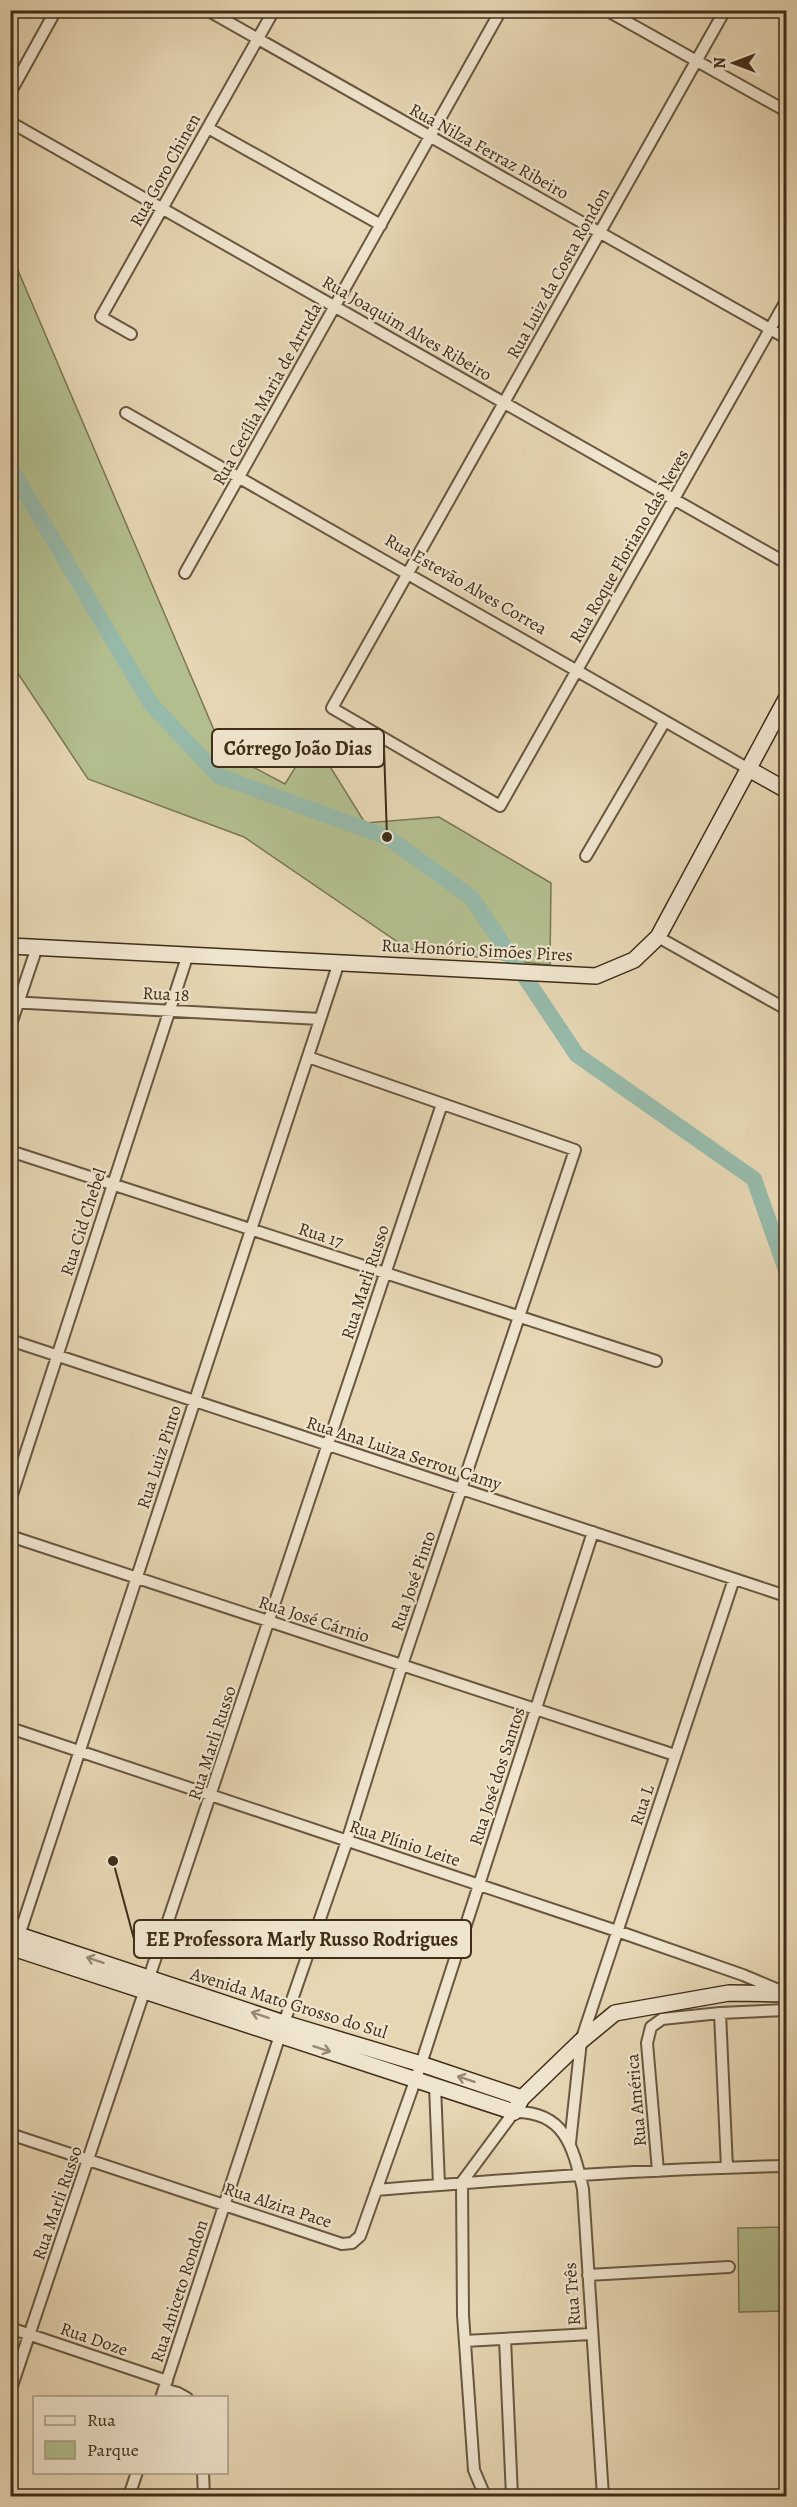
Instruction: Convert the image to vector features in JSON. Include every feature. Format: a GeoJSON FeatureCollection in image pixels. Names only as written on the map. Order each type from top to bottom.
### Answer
{"type":"FeatureCollection","features":[{"type":"Feature","properties":{"kind":"main road","name":"Rua Honório Simões Pires"},"geometry":{"type":"LineString","coordinates":[[10,945],[596,976],[634,960],[658,937],[786,699]]}},
{"type":"Feature","properties":{"kind":"main road","name":"Rua Estevão Alves Correa"},"geometry":{"type":"LineString","coordinates":[[747,768],[786,790]]}},
{"type":"Feature","properties":{"kind":"main road","name":"Avenida Mato Grosso do Sul"},"geometry":{"type":"LineString","coordinates":[[13,1945],[282,2029],[415,2079],[514,2112]]}},
{"type":"Feature","properties":{"kind":"main road"},"geometry":{"type":"LineString","coordinates":[[514,2112],[522,2098],[581,2041],[615,2013],[729,1993],[786,1994]]}},
{"type":"Feature","properties":{"kind":"main road","name":"Avenida Mato Grosso do Sul"},"geometry":{"type":"LineString","coordinates":[[282,2029],[420,2064],[522,2098]]}},
{"type":"Feature","properties":{"kind":"street"},"geometry":{"type":"LineString","coordinates":[[10,93],[56,10]]}},
{"type":"Feature","properties":{"kind":"street","name":"Rua Nilza Ferraz Ribeiro"},"geometry":{"type":"LineString","coordinates":[[207,10],[786,339]]}},
{"type":"Feature","properties":{"kind":"street","name":"Rua Goro Chinen"},"geometry":{"type":"LineString","coordinates":[[131,334],[101,317],[274,10]]}},
{"type":"Feature","properties":{"kind":"street","name":"Rua Cecília Maria de Arruda"},"geometry":{"type":"LineString","coordinates":[[185,573],[501,10]]}},
{"type":"Feature","properties":{"kind":"street"},"geometry":{"type":"LineString","coordinates":[[606,10],[786,111]]}},
{"type":"Feature","properties":{"kind":"street","name":"Rua Luiz da Costa Rondon"},"geometry":{"type":"LineString","coordinates":[[500,807],[332,708],[725,10]]}},
{"type":"Feature","properties":{"kind":"street","name":"Rua Joaquim Alves Ribeiro"},"geometry":{"type":"LineString","coordinates":[[10,122],[786,563]]}},
{"type":"Feature","properties":{"kind":"street"},"geometry":{"type":"LineString","coordinates":[[208,128],[381,225]]}},
{"type":"Feature","properties":{"kind":"street","name":"Rua Roque Floriano das Neves"},"geometry":{"type":"LineString","coordinates":[[500,807],[786,301]]}},
{"type":"Feature","properties":{"kind":"street","name":"Rua Estevão Alves Correa"},"geometry":{"type":"LineString","coordinates":[[126,412],[747,768]]}},
{"type":"Feature","properties":{"kind":"street"},"geometry":{"type":"LineString","coordinates":[[586,856],[665,721]]}},
{"type":"Feature","properties":{"kind":"street"},"geometry":{"type":"LineString","coordinates":[[658,937],[786,1009]]}},
{"type":"Feature","properties":{"kind":"street"},"geometry":{"type":"LineString","coordinates":[[10,1027],[15,1002],[37,947]]}},
{"type":"Feature","properties":{"kind":"street","name":"Rua Cid Chebel"},"geometry":{"type":"LineString","coordinates":[[10,1501],[188,954]]}},
{"type":"Feature","properties":{"kind":"street","name":"Rua Luiz Pinto"},"geometry":{"type":"LineString","coordinates":[[13,1945],[80,1752],[339,962]]}},
{"type":"Feature","properties":{"kind":"street","name":"Rua 18"},"geometry":{"type":"LineString","coordinates":[[15,1002],[320,1019]]}},
{"type":"Feature","properties":{"kind":"street"},"geometry":{"type":"LineString","coordinates":[[308,1057],[442,1104]]}},
{"type":"Feature","properties":{"kind":"street","name":"Rua José Pinto"},"geometry":{"type":"LineString","coordinates":[[282,2029],[347,1841],[402,1665],[575,1150],[442,1104]]}},
{"type":"Feature","properties":{"kind":"street","name":"Rua Marli Russo"},"geometry":{"type":"LineString","coordinates":[[10,2392],[212,1796],[442,1104]]}},
{"type":"Feature","properties":{"kind":"street","name":"Rua 17"},"geometry":{"type":"LineString","coordinates":[[10,1151],[656,1361]]}},
{"type":"Feature","properties":{"kind":"street","name":"Rua Ana Luiza Serrou Camy"},"geometry":{"type":"LineString","coordinates":[[10,1340],[786,1596]]}},
{"type":"Feature","properties":{"kind":"street","name":"Rua José dos Santos"},"geometry":{"type":"LineString","coordinates":[[420,2064],[593,1532]]}},
{"type":"Feature","properties":{"kind":"street","name":"Rua José Cárnio"},"geometry":{"type":"LineString","coordinates":[[10,1536],[675,1755]]}},
{"type":"Feature","properties":{"kind":"street","name":"Rua L"},"geometry":{"type":"LineString","coordinates":[[581,2041],[734,1579]]}},
{"type":"Feature","properties":{"kind":"street","name":"Rua Plínio Leite"},"geometry":{"type":"LineString","coordinates":[[10,1728],[617,1931],[743,1975],[786,1994]]}},
{"type":"Feature","properties":{"kind":"street","name":"Rua América"},"geometry":{"type":"LineString","coordinates":[[658,2171],[647,2043],[651,2027],[662,2019],[786,2010]]}},
{"type":"Feature","properties":{"kind":"street"},"geometry":{"type":"LineString","coordinates":[[720,2013],[727,2168]]}},
{"type":"Feature","properties":{"kind":"street","name":"Rua Aniceto Rondon"},"geometry":{"type":"LineString","coordinates":[[164,2389],[282,2029]]}},
{"type":"Feature","properties":{"kind":"street"},"geometry":{"type":"LineString","coordinates":[[570,2143],[581,2041]]}},
{"type":"Feature","properties":{"kind":"street","name":"Rua Alzira Pace"},"geometry":{"type":"LineString","coordinates":[[10,2134],[342,2244],[352,2243],[360,2236],[420,2064]]}},
{"type":"Feature","properties":{"kind":"street"},"geometry":{"type":"LineString","coordinates":[[435,2086],[439,2185]]}},
{"type":"Feature","properties":{"kind":"street"},"geometry":{"type":"LineString","coordinates":[[484,2496],[474,2470],[465,2342],[462,2182],[514,2112],[530,2111],[522,2098]]}},
{"type":"Feature","properties":{"kind":"street","name":"Rua Três"},"geometry":{"type":"LineString","coordinates":[[530,2111],[543,2115],[557,2126],[570,2143],[583,2189],[603,2496]]}},
{"type":"Feature","properties":{"kind":"street"},"geometry":{"type":"LineString","coordinates":[[376,2190],[579,2174],[786,2166]]}},
{"type":"Feature","properties":{"kind":"street"},"geometry":{"type":"LineString","coordinates":[[588,2275],[729,2267]]}},
{"type":"Feature","properties":{"kind":"street","name":"Rua Doze"},"geometry":{"type":"LineString","coordinates":[[10,2328],[185,2396]]}},
{"type":"Feature","properties":{"kind":"street"},"geometry":{"type":"LineString","coordinates":[[465,2342],[591,2334]]}},
{"type":"Feature","properties":{"kind":"street"},"geometry":{"type":"LineString","coordinates":[[505,2339],[512,2496]]}},
{"type":"Feature","properties":{"kind":"street"},"geometry":{"type":"LineString","coordinates":[[129,2496],[136,2474]]}},
{"type":"Feature","properties":{"kind":"street"},"geometry":{"type":"LineString","coordinates":[[203,2474],[204,2496]]}},
{"type":"Feature","properties":{"kind":"green space"},"geometry":{"type":"Polygon","coordinates":[[[11,254],[223,751],[285,784],[313,739],[365,823],[439,817],[551,883],[550,965],[408,949],[244,837],[88,779],[11,663],[11,254]]]}},
{"type":"Feature","properties":{"kind":"green space"},"geometry":{"type":"Polygon","coordinates":[[[786,2227],[786,2311],[739,2312],[738,2228],[786,2227]]]}},
{"type":"Feature","properties":{"kind":"waterway"},"geometry":{"type":"LineString","coordinates":[[10,467],[151,704],[219,776],[387,837],[472,898],[577,1055],[754,1179],[786,1270]]}},
{"type":"Feature","properties":{"kind":"place","name":"Córrego João Dias"},"geometry":{"type":"Point","coordinates":[387,837]}},
{"type":"Feature","properties":{"kind":"place","name":"EE Professora Marly Russo Rodrigues"},"geometry":{"type":"Point","coordinates":[113,1861]}}]}
